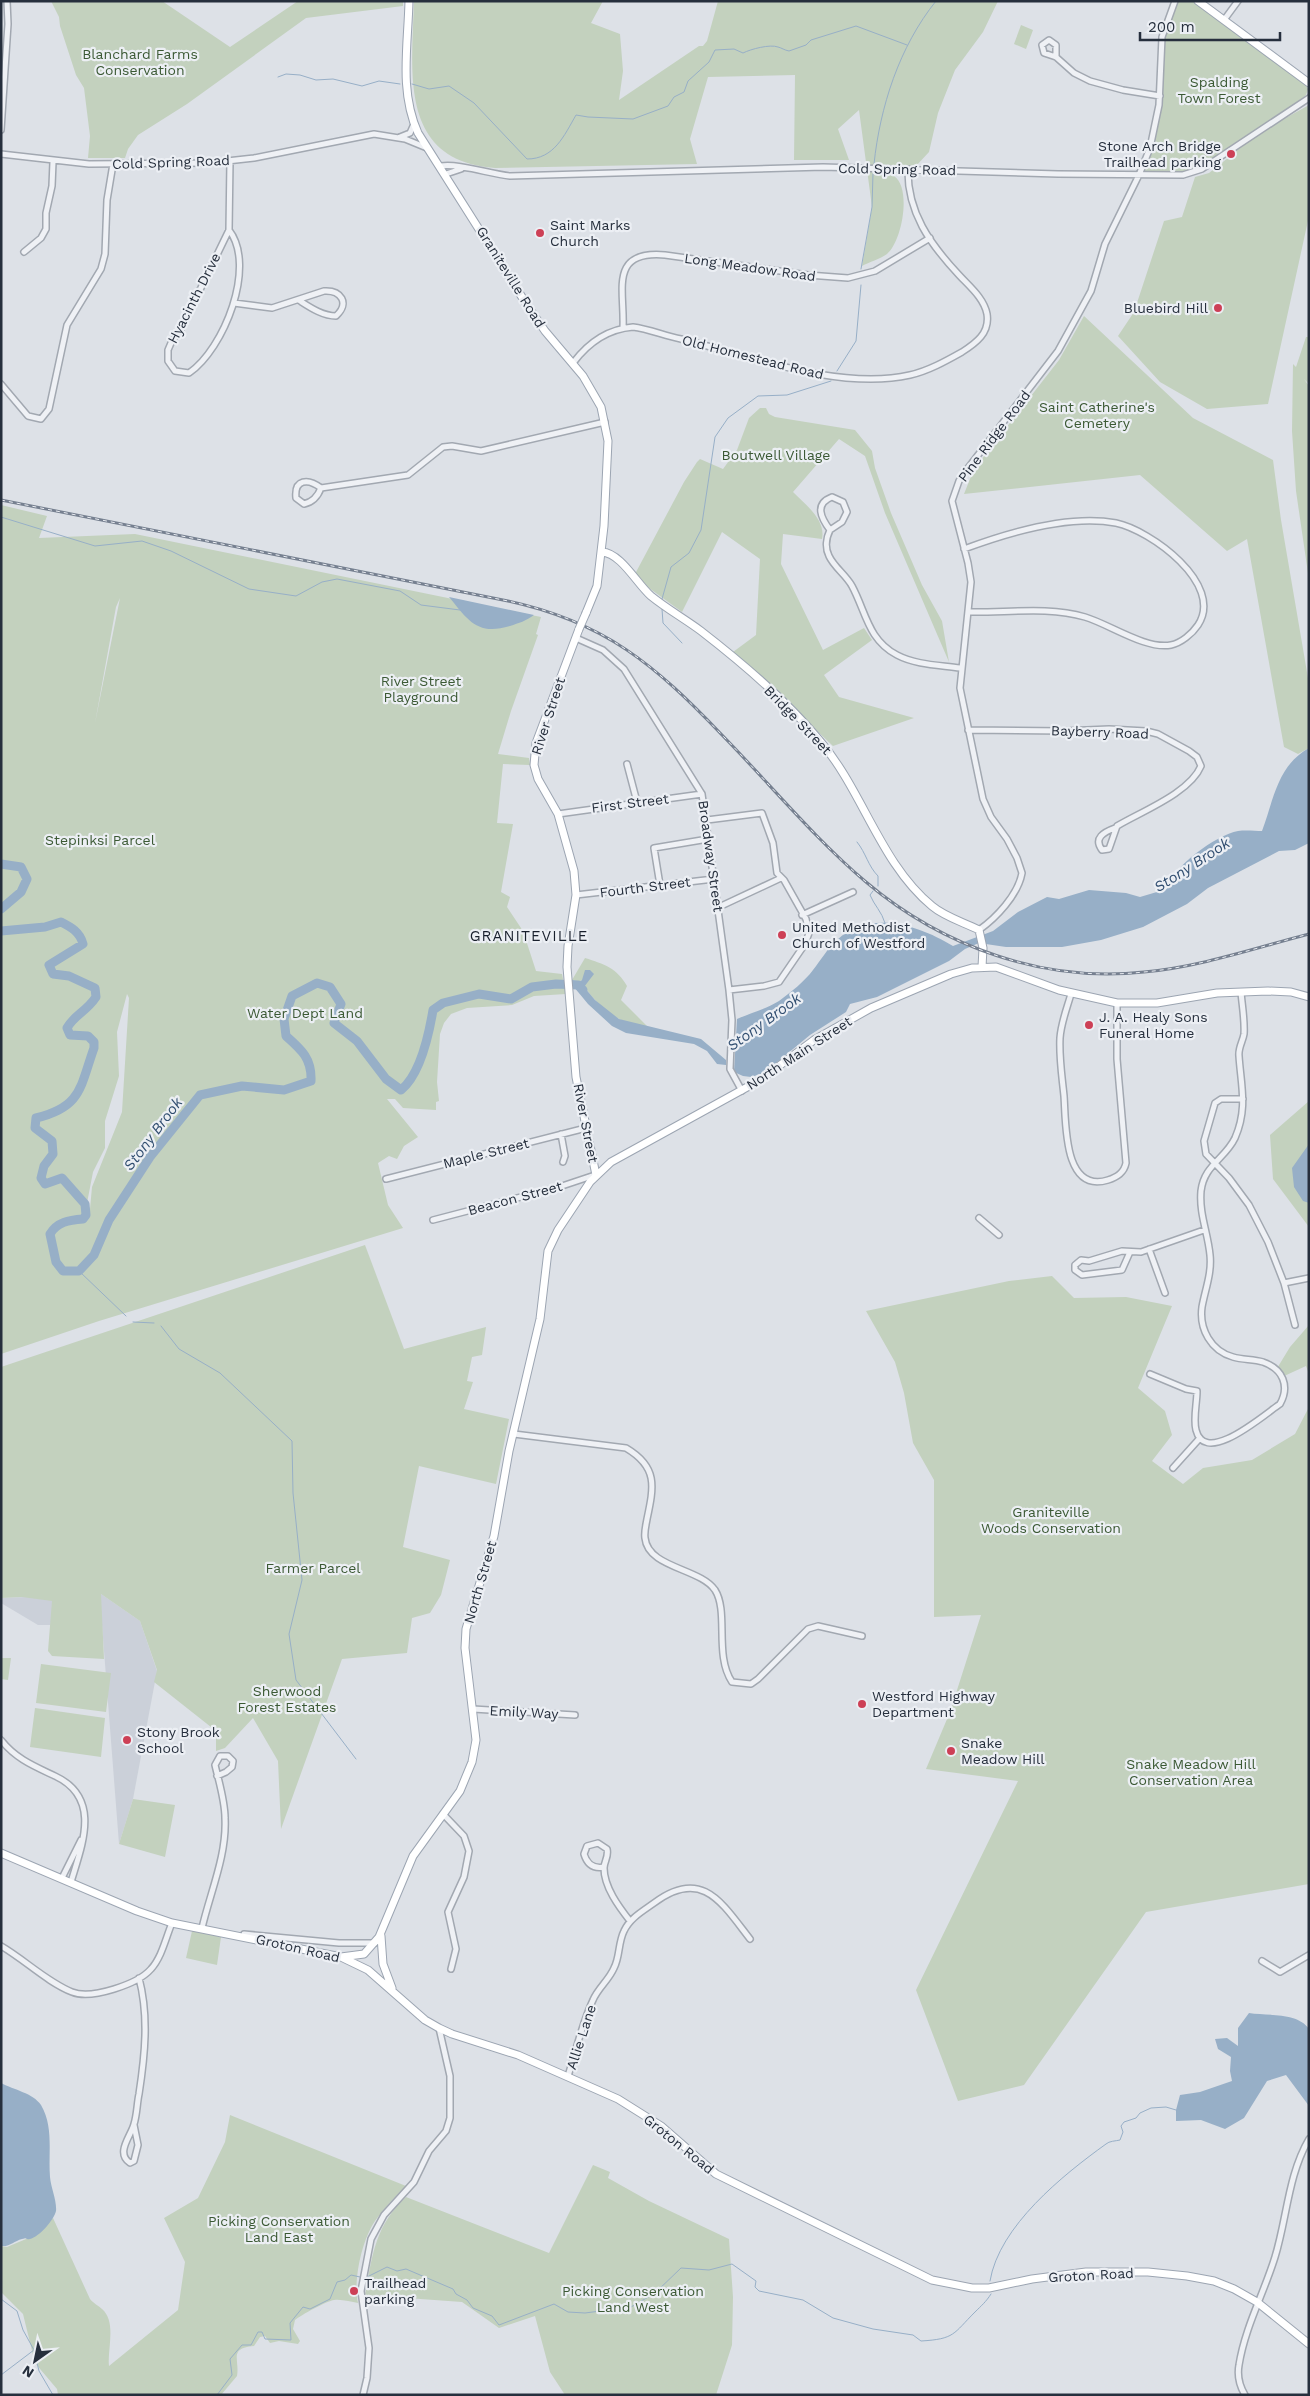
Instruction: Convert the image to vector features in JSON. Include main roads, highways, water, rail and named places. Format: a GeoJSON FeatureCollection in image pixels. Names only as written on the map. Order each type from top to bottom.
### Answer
{"type":"FeatureCollection","features":[{"type":"Feature","properties":{"kind":"main road","name":"Graniteville Road"},"geometry":{"type":"LineString","coordinates":[[409,1],[406,78],[408,102],[413,121],[527,305],[545,331],[573,363],[594,392],[605,422],[608,451],[602,552]]}},
{"type":"Feature","properties":{"kind":"main road"},"geometry":{"type":"LineString","coordinates":[[1198,1],[1309,83]]}},
{"type":"Feature","properties":{"kind":"main road","name":"River Street"},"geometry":{"type":"LineString","coordinates":[[596,1175],[576,1077],[568,978],[568,953],[576,896],[572,863],[558,814],[538,778],[534,766],[534,752],[579,629],[597,586],[602,552]]}},
{"type":"Feature","properties":{"kind":"main road","name":"Bridge Street"},"geometry":{"type":"LineString","coordinates":[[602,552],[618,559],[644,590],[717,644],[800,719],[845,772],[888,854],[905,878],[932,906],[980,932],[983,945],[982,967]]}},
{"type":"Feature","properties":{"kind":"main road","name":"North Main Street"},"geometry":{"type":"LineString","coordinates":[[596,1175],[611,1162],[742,1091],[779,1068],[818,1038],[878,1004],[951,974],[982,967],[1002,969],[1071,994],[1117,1003],[1157,1002],[1217,993],[1241,992],[1291,992],[1309,997]]}},
{"type":"Feature","properties":{"kind":"main road","name":"North Street"},"geometry":{"type":"LineString","coordinates":[[341,1957],[364,1954],[375,1942],[381,1933],[413,1856],[460,1790],[472,1762],[476,1740],[465,1648],[466,1629],[492,1545],[514,1434],[540,1319],[548,1251],[558,1230],[596,1175]]}},
{"type":"Feature","properties":{"kind":"main road","name":"Groton Road"},"geometry":{"type":"LineString","coordinates":[[1,1853],[137,1911],[172,1923],[341,1957],[368,1970],[426,2020],[439,2028],[518,2055],[618,2099],[646,2115],[716,2174],[932,2280],[972,2288],[989,2288],[1071,2273],[1170,2274],[1225,2285],[1257,2302],[1307,2340]]}},
{"type":"Feature","properties":{"kind":"main road"},"geometry":{"type":"LineString","coordinates":[[381,1933],[382,1957],[393,1991]]}},
{"type":"Feature","properties":{"kind":"water"},"geometry":{"type":"Polygon","coordinates":[[[449,597],[534,615],[510,626],[489,629],[474,624],[449,597]]]}},
{"type":"Feature","properties":{"kind":"water"},"geometry":{"type":"Polygon","coordinates":[[[1309,748],[1309,843],[1295,850],[1279,851],[1208,888],[1187,904],[1143,927],[1101,940],[1062,947],[1006,947],[979,943],[965,949],[949,961],[877,997],[850,1004],[846,1012],[810,1035],[764,1073],[751,1077],[734,1072],[737,1019],[774,1004],[802,983],[833,943],[850,930],[864,925],[894,924],[925,932],[953,946],[993,931],[1018,912],[1047,897],[1059,899],[1089,890],[1126,893],[1140,897],[1167,889],[1177,871],[1207,845],[1238,831],[1262,831],[1283,774],[1298,755],[1309,748]]]}},
{"type":"Feature","properties":{"kind":"water"},"geometry":{"type":"Polygon","coordinates":[[[585,970],[590,970],[594,974],[584,987],[595,1000],[619,1019],[701,1039],[726,1060],[726,1065],[717,1064],[707,1051],[694,1044],[626,1033],[612,1026],[588,1004],[574,987],[572,980],[579,982],[582,980],[585,970]]]}},
{"type":"Feature","properties":{"kind":"water"},"geometry":{"type":"Polygon","coordinates":[[[1309,1144],[1309,1203],[1303,1201],[1294,1187],[1292,1168],[1309,1144]]]}},
{"type":"Feature","properties":{"kind":"water"},"geometry":{"type":"Polygon","coordinates":[[[1249,2013],[1290,2017],[1298,2020],[1309,2029],[1309,2106],[1286,2075],[1267,2081],[1244,2118],[1225,2129],[1201,2120],[1176,2121],[1176,2110],[1180,2095],[1200,2092],[1232,2081],[1230,2071],[1231,2057],[1218,2049],[1215,2039],[1227,2038],[1238,2046],[1238,2028],[1249,2013]]]}},
{"type":"Feature","properties":{"kind":"water"},"geometry":{"type":"Polygon","coordinates":[[[1,2083],[33,2097],[41,2105],[45,2113],[50,2140],[50,2177],[56,2207],[56,2211],[46,2228],[34,2238],[25,2238],[4,2246],[1,2246],[1,2083]]]}},
{"type":"Feature","properties":{"kind":"waterway"},"geometry":{"type":"LineString","coordinates":[[874,164],[881,121],[893,78],[912,38],[936,1]]}},
{"type":"Feature","properties":{"kind":"waterway"},"geometry":{"type":"LineString","coordinates":[[412,84],[429,89],[449,86],[474,103],[527,159],[536,158],[551,151],[562,138],[576,115],[633,119],[668,106],[674,97],[684,92],[688,81],[709,62],[715,50],[734,49],[743,53],[770,46],[789,51],[806,45],[811,40],[856,26],[907,45]]}},
{"type":"Feature","properties":{"kind":"waterway"},"geometry":{"type":"LineString","coordinates":[[278,77],[286,74],[300,75],[316,80],[333,79],[362,86],[379,81],[400,84]]}},
{"type":"Feature","properties":{"kind":"waterway"},"geometry":{"type":"LineString","coordinates":[[861,269],[872,207],[873,174]]}},
{"type":"Feature","properties":{"kind":"waterway"},"geometry":{"type":"LineString","coordinates":[[837,371],[856,341],[861,285]]}},
{"type":"Feature","properties":{"kind":"waterway"},"geometry":{"type":"LineString","coordinates":[[662,599],[671,567],[689,553],[701,530],[715,437],[728,418],[758,396],[787,395],[831,381]]}},
{"type":"Feature","properties":{"kind":"waterway"},"geometry":{"type":"LineString","coordinates":[[1,517],[95,546],[142,541],[171,551],[249,589],[296,596],[322,582],[337,579],[400,591],[421,605],[460,610]]}},
{"type":"Feature","properties":{"kind":"waterway"},"geometry":{"type":"LineString","coordinates":[[662,609],[663,623],[682,643]]}},
{"type":"Feature","properties":{"kind":"waterway"},"geometry":{"type":"LineString","coordinates":[[857,842],[878,876],[878,886]]}},
{"type":"Feature","properties":{"kind":"waterway","name":"Stony Brook"},"geometry":{"type":"LineString","coordinates":[[1,864],[21,867],[27,879],[21,892],[1,909]]}},
{"type":"Feature","properties":{"kind":"waterway"},"geometry":{"type":"LineString","coordinates":[[873,891],[870,895],[885,923]]}},
{"type":"Feature","properties":{"kind":"waterway","name":"Stony Brook"},"geometry":{"type":"LineString","coordinates":[[1,931],[45,927],[61,922],[75,930],[83,944],[49,965],[53,974],[69,976],[95,988],[96,997],[67,1028],[70,1035],[88,1036],[94,1042],[94,1048],[82,1084],[77,1094],[62,1108],[36,1118],[35,1128],[52,1141],[53,1154],[44,1166],[41,1178],[45,1184],[62,1178],[85,1204],[86,1215],[83,1219],[64,1222],[50,1234],[56,1262],[63,1271],[79,1271],[94,1255],[109,1220],[150,1157],[200,1095],[242,1086],[284,1090],[311,1081],[308,1061],[297,1046],[286,1036],[284,1019],[292,996],[317,983],[330,987],[341,1004],[334,1023],[357,1041],[386,1079],[401,1090],[408,1083],[419,1064],[433,1010],[443,1003],[479,994],[511,999],[532,987],[556,984],[578,985],[583,990]]}},
{"type":"Feature","properties":{"kind":"waterway"},"geometry":{"type":"LineString","coordinates":[[79,1271],[126,1316]]}},
{"type":"Feature","properties":{"kind":"waterway"},"geometry":{"type":"LineString","coordinates":[[133,1322],[154,1323]]}},
{"type":"Feature","properties":{"kind":"waterway"},"geometry":{"type":"LineString","coordinates":[[161,1326],[179,1349],[220,1373],[292,1441],[293,1493],[302,1580],[289,1634],[296,1680],[356,1759]]}},
{"type":"Feature","properties":{"kind":"waterway"},"geometry":{"type":"LineString","coordinates":[[990,2281],[996,2261],[1006,2241],[1019,2222],[1053,2186],[1107,2143],[1120,2140],[1123,2132],[1121,2126],[1124,2122],[1136,2118],[1140,2113],[1151,2108],[1166,2107],[1176,2110]]}},
{"type":"Feature","properties":{"kind":"waterway"},"geometry":{"type":"LineString","coordinates":[[367,2277],[387,2267],[397,2271],[406,2269],[453,2289],[456,2294],[467,2300],[473,2308],[492,2316],[499,2325],[554,2304],[568,2312],[585,2313],[631,2307],[655,2293],[681,2268],[709,2270],[732,2264],[756,2281],[755,2287],[759,2291],[803,2300],[833,2318],[873,2329],[913,2335],[921,2341],[941,2339],[952,2334],[991,2294]]}},
{"type":"Feature","properties":{"kind":"waterway"},"geometry":{"type":"LineString","coordinates":[[217,2395],[232,2375],[230,2359],[242,2345],[251,2345],[258,2332],[262,2332],[265,2339],[291,2340],[290,2323],[303,2307],[310,2309],[330,2299],[337,2282],[345,2280],[351,2275],[360,2277]]}},
{"type":"Feature","properties":{"kind":"waterway"},"geometry":{"type":"LineString","coordinates":[[1,2299],[17,2311],[23,2330],[34,2350],[39,2371],[53,2395]]}},
{"type":"Feature","properties":{"kind":"waterway"},"geometry":{"type":"LineString","coordinates":[[1,2375],[34,2350]]}},
{"type":"Feature","properties":{"kind":"railway"},"geometry":{"type":"LineString","coordinates":[[1,500],[508,601],[573,621],[601,634],[626,650],[674,687],[810,829],[866,882],[896,905],[928,925],[961,942],[996,956],[1069,972],[1107,974],[1144,972],[1186,966],[1309,934]]}},
{"type":"Feature","properties":{"kind":"place","name":"Stone Arch Bridge Trailhead parking"},"geometry":{"type":"Point","coordinates":[1231,154]}},
{"type":"Feature","properties":{"kind":"place","name":"Saint Marks Church"},"geometry":{"type":"Point","coordinates":[540,233]}},
{"type":"Feature","properties":{"kind":"place","name":"Bluebird Hill"},"geometry":{"type":"Point","coordinates":[1218,308]}},
{"type":"Feature","properties":{"kind":"place","name":"United Methodist Church of Westford"},"geometry":{"type":"Point","coordinates":[782,935]}},
{"type":"Feature","properties":{"kind":"place","name":"J. A. Healy Sons Funeral Home"},"geometry":{"type":"Point","coordinates":[1089,1025]}},
{"type":"Feature","properties":{"kind":"place","name":"Westford Highway Department"},"geometry":{"type":"Point","coordinates":[862,1704]}},
{"type":"Feature","properties":{"kind":"place","name":"Stony Brook School"},"geometry":{"type":"Point","coordinates":[127,1740]}},
{"type":"Feature","properties":{"kind":"place","name":"Snake Meadow Hill"},"geometry":{"type":"Point","coordinates":[951,1751]}},
{"type":"Feature","properties":{"kind":"place","name":"Trailhead parking"},"geometry":{"type":"Point","coordinates":[354,2291]}},
{"type":"Feature","properties":{"kind":"district","name":"GRANITEVILLE"},"geometry":{"type":"Point","coordinates":[529,936]}},
{"type":"Feature","properties":{"kind":"park label","name":"Blanchard Farms Conservation"},"geometry":{"type":"Point","coordinates":[140,62]}},
{"type":"Feature","properties":{"kind":"park label","name":"Spalding Town Forest"},"geometry":{"type":"Point","coordinates":[1219,90]}},
{"type":"Feature","properties":{"kind":"park label","name":"Saint Catherine's Cemetery"},"geometry":{"type":"Point","coordinates":[1097,416]}},
{"type":"Feature","properties":{"kind":"park label","name":"Boutwell Village"},"geometry":{"type":"Point","coordinates":[776,455]}},
{"type":"Feature","properties":{"kind":"park label","name":"River Street Playground"},"geometry":{"type":"Point","coordinates":[421,690]}},
{"type":"Feature","properties":{"kind":"park label","name":"Stepinksi Parcel"},"geometry":{"type":"Point","coordinates":[100,840]}},
{"type":"Feature","properties":{"kind":"park label","name":"Water Dept Land"},"geometry":{"type":"Point","coordinates":[305,1013]}},
{"type":"Feature","properties":{"kind":"park label","name":"Graniteville Woods Conservation"},"geometry":{"type":"Point","coordinates":[1051,1520]}},
{"type":"Feature","properties":{"kind":"park label","name":"Farmer Parcel"},"geometry":{"type":"Point","coordinates":[313,1568]}},
{"type":"Feature","properties":{"kind":"park label","name":"Sherwood Forest Estates"},"geometry":{"type":"Point","coordinates":[287,1699]}},
{"type":"Feature","properties":{"kind":"park label","name":"Snake Meadow Hill Conservation Area"},"geometry":{"type":"Point","coordinates":[1191,1772]}},
{"type":"Feature","properties":{"kind":"park label","name":"Picking Conservation Land East"},"geometry":{"type":"Point","coordinates":[279,2230]}},
{"type":"Feature","properties":{"kind":"park label","name":"Picking Conservation Land West"},"geometry":{"type":"Point","coordinates":[633,2300]}}]}
